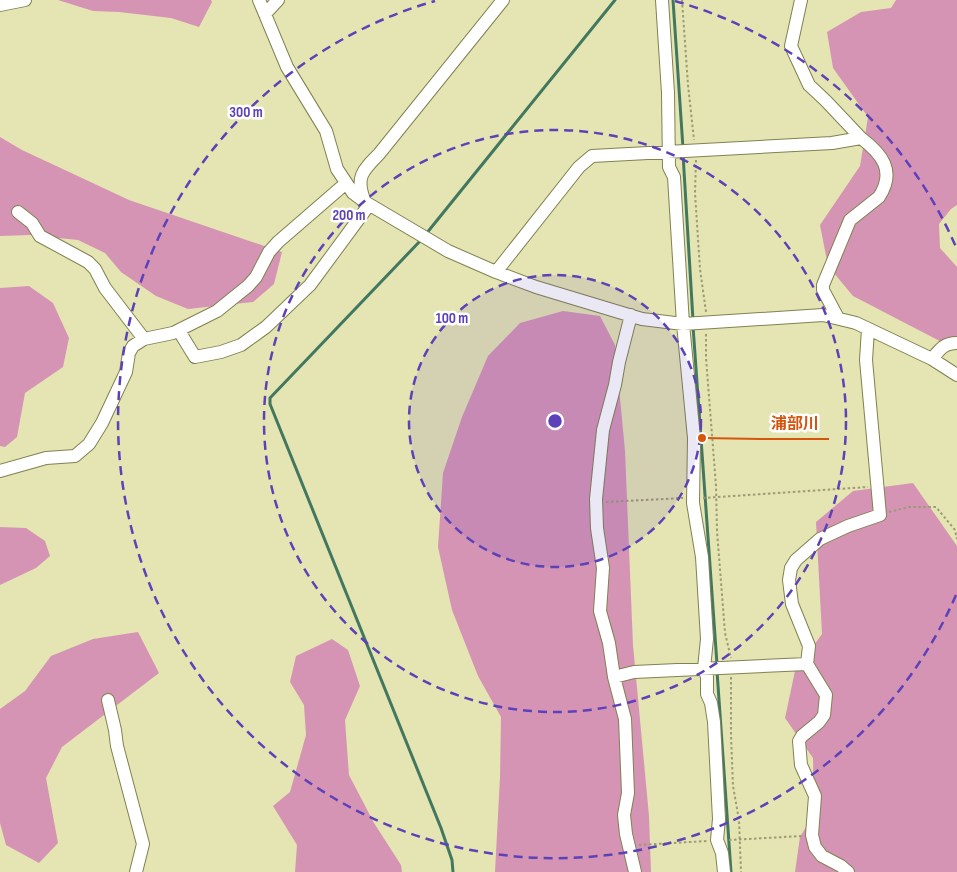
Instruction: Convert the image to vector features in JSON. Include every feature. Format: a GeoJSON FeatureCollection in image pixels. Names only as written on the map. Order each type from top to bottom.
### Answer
{"type":"FeatureCollection","features":[{"type":"Feature","properties":{"kind":"street"},"geometry":{"type":"LineString","coordinates":[[0,5],[25,0]]}},
{"type":"Feature","properties":{"kind":"street"},"geometry":{"type":"LineString","coordinates":[[260,0],[287,67],[326,131],[337,170],[345,184],[367,204],[448,251],[536,287],[642,319],[683,324],[823,314],[868,329],[932,359],[957,375]]}},
{"type":"Feature","properties":{"kind":"street"},"geometry":{"type":"LineString","coordinates":[[265,14],[278,0]]}},
{"type":"Feature","properties":{"kind":"street"},"geometry":{"type":"LineString","coordinates":[[367,204],[360,190],[361,175],[366,166],[379,154],[503,0]]}},
{"type":"Feature","properties":{"kind":"street"},"geometry":{"type":"LineString","coordinates":[[662,0],[670,151],[669,167],[674,177],[683,324],[694,438],[693,498],[702,558],[708,639],[704,668],[707,694],[711,703],[714,722],[719,818],[717,840],[722,853],[724,872]]}},
{"type":"Feature","properties":{"kind":"street"},"geometry":{"type":"LineString","coordinates":[[801,0],[790,46],[792,52],[809,85],[861,138],[873,147],[887,168],[882,192],[879,197],[850,220],[823,284],[823,290],[838,318]]}},
{"type":"Feature","properties":{"kind":"street"},"geometry":{"type":"LineString","coordinates":[[496,272],[579,167],[592,156],[832,143],[861,138]]}},
{"type":"Feature","properties":{"kind":"street"},"geometry":{"type":"LineString","coordinates":[[0,471],[46,458],[75,456],[89,444],[102,423],[126,372],[129,353],[133,346],[144,339],[173,334],[217,311],[248,286],[256,277],[269,252],[274,247],[345,184]]}},
{"type":"Feature","properties":{"kind":"street"},"geometry":{"type":"LineString","coordinates":[[179,331],[195,357],[221,352],[241,345],[266,327],[310,285],[367,204]]}},
{"type":"Feature","properties":{"kind":"street"},"geometry":{"type":"LineString","coordinates":[[18,212],[32,223],[40,236],[88,262],[95,269],[105,288],[144,339]]}},
{"type":"Feature","properties":{"kind":"street"},"geometry":{"type":"LineString","coordinates":[[631,315],[603,430],[596,503],[597,528],[603,568],[600,611],[609,643],[614,676],[625,720],[628,793],[624,815],[626,834],[635,872]]}},
{"type":"Feature","properties":{"kind":"street"},"geometry":{"type":"LineString","coordinates":[[848,872],[822,856],[815,846],[812,835],[815,796],[802,765],[799,741],[824,715],[826,696],[807,664],[809,646],[792,604],[789,590],[791,568],[796,560],[820,539],[848,526],[880,515],[866,360],[868,329]]}},
{"type":"Feature","properties":{"kind":"street"},"geometry":{"type":"LineString","coordinates":[[932,359],[942,346],[957,343]]}},
{"type":"Feature","properties":{"kind":"street"},"geometry":{"type":"LineString","coordinates":[[614,676],[634,672],[807,664]]}},
{"type":"Feature","properties":{"kind":"street"},"geometry":{"type":"LineString","coordinates":[[108,700],[116,730],[117,746],[143,844],[136,872]]}},
{"type":"Feature","properties":{"kind":"path"},"geometry":{"type":"LineString","coordinates":[[682,0],[688,85],[696,149],[695,193],[700,269],[708,322],[705,338],[717,497],[717,531],[725,632],[732,667],[733,778],[739,820],[741,872]]}},
{"type":"Feature","properties":{"kind":"path"},"geometry":{"type":"LineString","coordinates":[[596,503],[877,486]]}},
{"type":"Feature","properties":{"kind":"path"},"geometry":{"type":"LineString","coordinates":[[880,515],[909,507],[936,506],[956,530],[957,539]]}},
{"type":"Feature","properties":{"kind":"shaded area"},"geometry":{"type":"Polygon","coordinates":[[[58,0],[211,0],[212,2],[199,27],[171,18],[93,11],[58,0]]]}},
{"type":"Feature","properties":{"kind":"shaded area"},"geometry":{"type":"Polygon","coordinates":[[[896,0],[957,0],[957,205],[951,209],[939,224],[940,248],[957,267],[957,350],[853,296],[828,266],[820,225],[860,166],[868,117],[833,68],[827,32],[861,12],[891,8],[896,0]]]}},
{"type":"Feature","properties":{"kind":"shaded area"},"geometry":{"type":"Polygon","coordinates":[[[0,137],[22,150],[129,200],[282,252],[274,284],[253,302],[188,309],[156,296],[121,272],[105,253],[78,240],[30,235],[0,236],[0,137]]]}},
{"type":"Feature","properties":{"kind":"shaded area"},"geometry":{"type":"Polygon","coordinates":[[[29,286],[53,303],[69,338],[63,367],[25,393],[17,437],[5,447],[0,446],[0,288],[29,286]]]}},
{"type":"Feature","properties":{"kind":"shaded area"},"geometry":{"type":"Polygon","coordinates":[[[563,311],[600,316],[615,345],[625,451],[633,645],[649,816],[651,872],[495,872],[501,717],[478,676],[452,610],[438,547],[443,473],[462,417],[488,356],[520,323],[563,311]]]}},
{"type":"Feature","properties":{"kind":"shaded area"},"geometry":{"type":"Polygon","coordinates":[[[913,483],[957,546],[957,872],[795,872],[800,837],[814,814],[813,758],[785,718],[795,671],[822,634],[816,522],[853,491],[913,483]]]}},
{"type":"Feature","properties":{"kind":"shaded area"},"geometry":{"type":"Polygon","coordinates":[[[0,527],[26,528],[45,541],[50,556],[36,568],[0,585],[0,527]]]}},
{"type":"Feature","properties":{"kind":"shaded area"},"geometry":{"type":"Polygon","coordinates":[[[138,632],[159,673],[62,747],[46,778],[58,843],[39,863],[6,845],[0,823],[0,709],[25,691],[51,656],[93,639],[138,632]]]}},
{"type":"Feature","properties":{"kind":"shaded area"},"geometry":{"type":"Polygon","coordinates":[[[332,639],[348,650],[360,686],[345,720],[349,775],[374,823],[401,865],[402,872],[295,872],[297,845],[273,806],[290,792],[306,735],[304,705],[290,682],[296,656],[332,639]]]}},
{"type":"Feature","properties":{"kind":"waterway"},"geometry":{"type":"LineString","coordinates":[[426,234],[615,0]]}},
{"type":"Feature","properties":{"kind":"waterway"},"geometry":{"type":"LineString","coordinates":[[673,0],[683,148]]}},
{"type":"Feature","properties":{"kind":"waterway"},"geometry":{"type":"LineString","coordinates":[[683,154],[693,320]]}},
{"type":"Feature","properties":{"kind":"waterway"},"geometry":{"type":"LineString","coordinates":[[422,239],[270,398],[270,404],[441,828],[452,860],[453,872]]}},
{"type":"Feature","properties":{"kind":"waterway"},"geometry":{"type":"LineString","coordinates":[[693,326],[717,664]]}},
{"type":"Feature","properties":{"kind":"waterway"},"geometry":{"type":"LineString","coordinates":[[717,671],[731,872]]}},
{"type":"Feature","properties":{"kind":"place","name":"浦部川"},"geometry":{"type":"Point","coordinates":[702,438]}}]}
